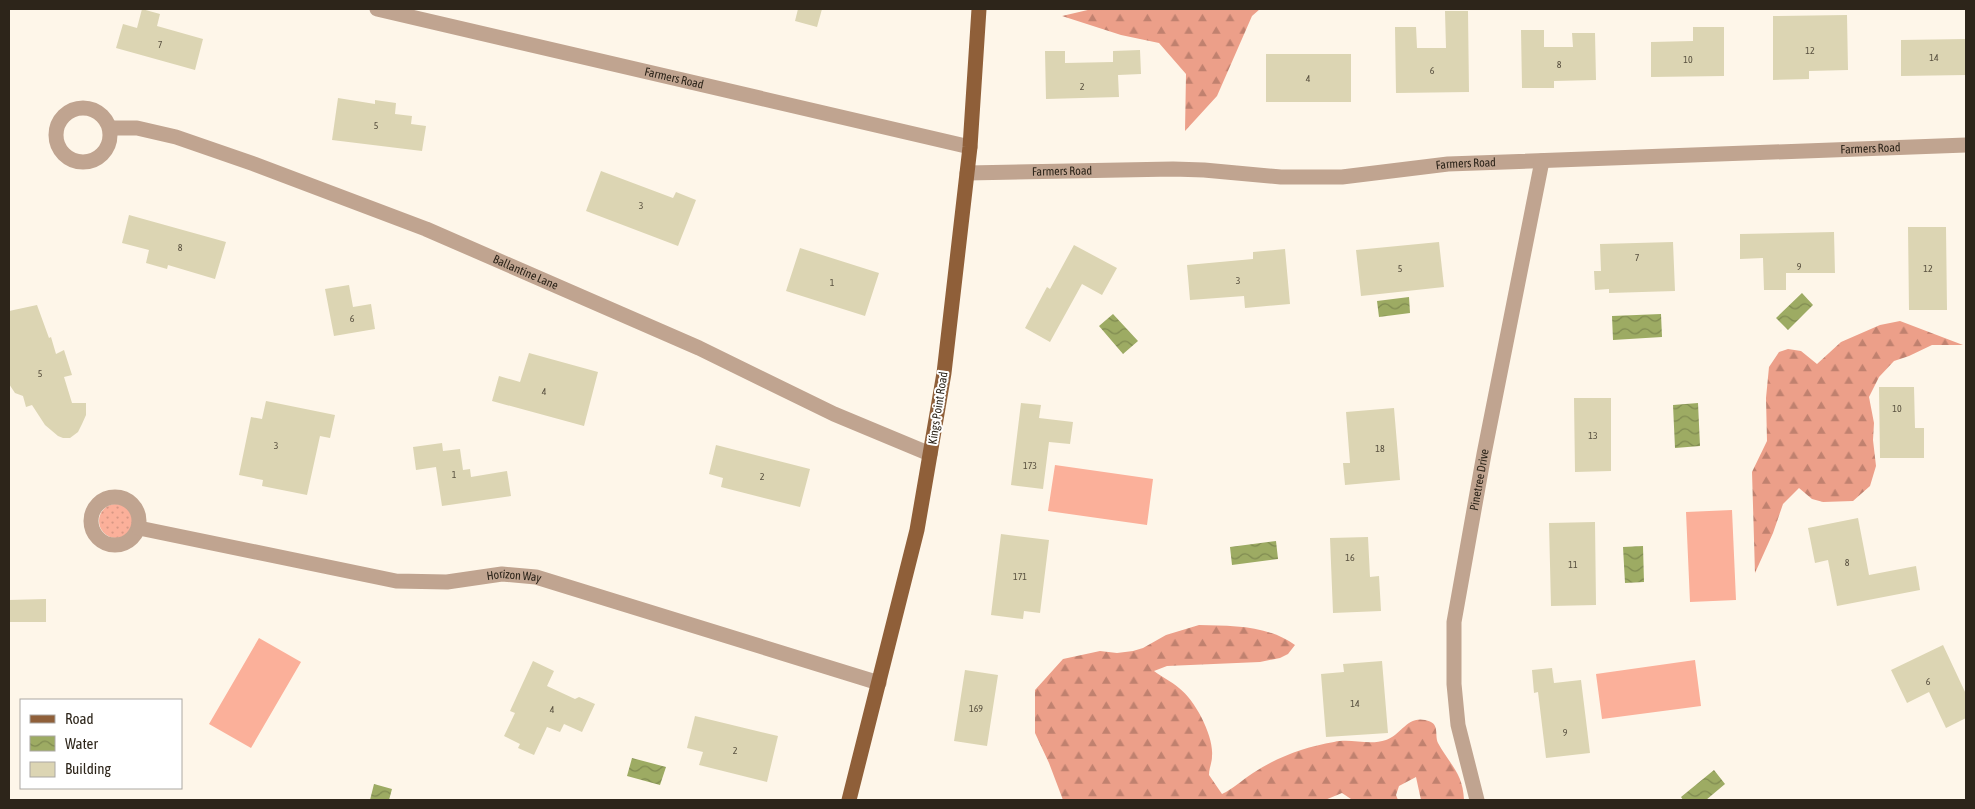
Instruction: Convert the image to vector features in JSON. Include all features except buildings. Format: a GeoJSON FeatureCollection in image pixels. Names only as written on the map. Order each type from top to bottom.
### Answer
{"type":"FeatureCollection","features":[{"type":"Feature","properties":{"kind":"main road","name":"Kings Point Road"},"geometry":{"type":"LineString","coordinates":[[849,800],[917,530],[944,373],[970,147],[979,9]]}},
{"type":"Feature","properties":{"kind":"street","name":"Farmers Road"},"geometry":{"type":"LineString","coordinates":[[378,9],[970,147]]}},
{"type":"Feature","properties":{"kind":"street","name":"Ballantine Lane"},"geometry":{"type":"LineString","coordinates":[[110,128],[137,128],[176,137],[254,164],[426,229],[699,348],[834,414],[930,454]]}},
{"type":"Feature","properties":{"kind":"street","name":"Farmers Road"},"geometry":{"type":"LineString","coordinates":[[967,173],[1173,169],[1280,177],[1342,177],[1448,164],[1966,145]]}},
{"type":"Feature","properties":{"kind":"street","name":"Pinetree Drive"},"geometry":{"type":"LineString","coordinates":[[1477,800],[1458,725],[1454,684],[1454,622],[1484,454],[1542,161]]}},
{"type":"Feature","properties":{"kind":"street","name":"Horizon Way"},"geometry":{"type":"LineString","coordinates":[[139,528],[396,581],[447,582],[502,574],[536,576],[879,683]]}},
{"type":"Feature","properties":{"kind":"shaded area"},"geometry":{"type":"Polygon","coordinates":[[[1055,465],[1153,479],[1147,525],[1048,511],[1055,465]]]}},
{"type":"Feature","properties":{"kind":"shaded area"},"geometry":{"type":"Polygon","coordinates":[[[116,504],[123,505],[128,509],[132,514],[132,528],[128,533],[123,537],[116,538],[109,537],[104,533],[100,528],[99,521],[100,514],[104,509],[109,505],[116,504]]]}},
{"type":"Feature","properties":{"kind":"shaded area"},"geometry":{"type":"Polygon","coordinates":[[[1732,510],[1736,600],[1690,602],[1686,512],[1732,510]]]}},
{"type":"Feature","properties":{"kind":"shaded area"},"geometry":{"type":"Polygon","coordinates":[[[259,638],[301,662],[251,748],[209,724],[259,638]]]}},
{"type":"Feature","properties":{"kind":"shaded area"},"geometry":{"type":"Polygon","coordinates":[[[1695,660],[1701,706],[1602,719],[1596,674],[1695,660]]]}},
{"type":"Feature","properties":{"kind":"green space"},"geometry":{"type":"Polygon","coordinates":[[[1092,9],[1260,9],[1252,16],[1217,96],[1185,131],[1186,74],[1159,43],[1121,35],[1062,16],[1092,9]]]}},
{"type":"Feature","properties":{"kind":"green space"},"geometry":{"type":"Polygon","coordinates":[[[1900,321],[1963,345],[1932,345],[1894,361],[1879,377],[1869,397],[1874,423],[1873,440],[1876,466],[1870,486],[1853,501],[1823,502],[1812,499],[1799,488],[1783,504],[1773,533],[1755,573],[1752,472],[1767,441],[1766,398],[1769,367],[1779,352],[1788,349],[1801,351],[1817,364],[1841,342],[1880,325],[1900,321]]]}},
{"type":"Feature","properties":{"kind":"green space"},"geometry":{"type":"Polygon","coordinates":[[[1199,625],[1237,626],[1261,630],[1284,638],[1295,645],[1288,654],[1280,658],[1260,662],[1167,666],[1154,671],[1173,683],[1185,694],[1202,719],[1212,748],[1209,775],[1222,794],[1262,767],[1292,753],[1340,741],[1380,742],[1391,738],[1413,721],[1425,720],[1430,721],[1435,726],[1438,743],[1461,783],[1464,800],[1421,800],[1416,777],[1399,786],[1396,795],[1398,800],[1351,799],[1342,793],[1325,800],[1063,800],[1035,733],[1035,690],[1063,659],[1100,651],[1117,653],[1133,651],[1143,648],[1166,635],[1199,625]]]}},
{"type":"Feature","properties":{"kind":"water"},"geometry":{"type":"Polygon","coordinates":[[[1802,293],[1813,305],[1788,330],[1776,318],[1802,293]]]}},
{"type":"Feature","properties":{"kind":"water"},"geometry":{"type":"Polygon","coordinates":[[[1409,297],[1410,313],[1379,317],[1377,301],[1409,297]]]}},
{"type":"Feature","properties":{"kind":"water"},"geometry":{"type":"Polygon","coordinates":[[[1113,314],[1138,341],[1123,354],[1099,326],[1113,314]]]}},
{"type":"Feature","properties":{"kind":"water"},"geometry":{"type":"Polygon","coordinates":[[[1661,314],[1662,337],[1613,340],[1612,316],[1661,314]]]}},
{"type":"Feature","properties":{"kind":"water"},"geometry":{"type":"Polygon","coordinates":[[[1698,403],[1700,446],[1675,448],[1673,405],[1698,403]]]}},
{"type":"Feature","properties":{"kind":"water"},"geometry":{"type":"Polygon","coordinates":[[[1276,541],[1278,559],[1232,565],[1230,547],[1276,541]]]}},
{"type":"Feature","properties":{"kind":"water"},"geometry":{"type":"Polygon","coordinates":[[[1643,546],[1644,582],[1625,583],[1623,547],[1643,546]]]}},
{"type":"Feature","properties":{"kind":"water"},"geometry":{"type":"Polygon","coordinates":[[[632,758],[666,767],[660,785],[627,776],[632,758]]]}},
{"type":"Feature","properties":{"kind":"water"},"geometry":{"type":"Polygon","coordinates":[[[1714,770],[1725,784],[1706,800],[1683,800],[1681,797],[1714,770]]]}},
{"type":"Feature","properties":{"kind":"water"},"geometry":{"type":"Polygon","coordinates":[[[374,784],[392,789],[389,800],[370,800],[374,784]]]}}]}
